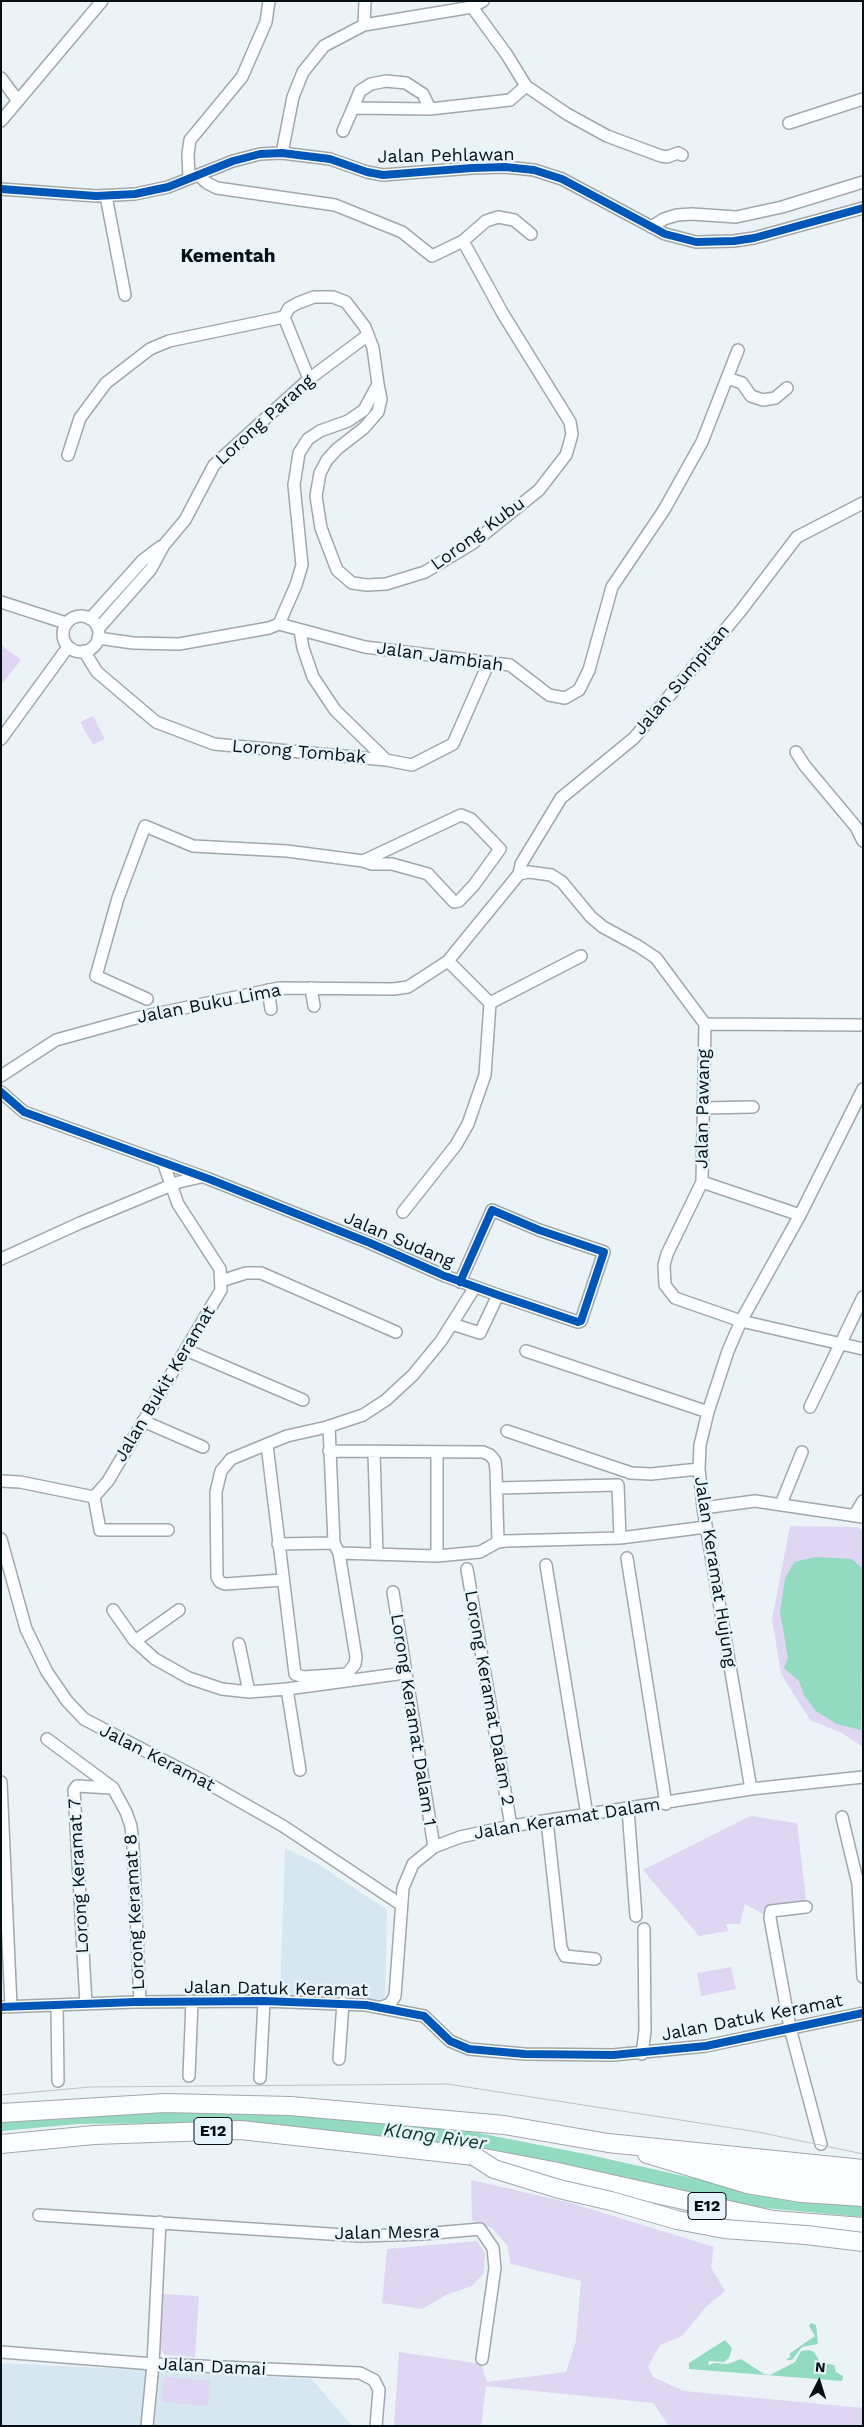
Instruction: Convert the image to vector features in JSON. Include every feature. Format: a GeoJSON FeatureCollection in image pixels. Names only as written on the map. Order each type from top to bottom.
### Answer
{"type":"FeatureCollection","features":[{"type":"Feature","properties":{"kind":"highway","name":"E12"},"geometry":{"type":"LineString","coordinates":[[1,2113],[165,2103],[290,2106],[504,2126],[608,2143],[747,2184],[802,2194],[863,2197]]}},
{"type":"Feature","properties":{"kind":"highway","name":"E12"},"geometry":{"type":"LineString","coordinates":[[1,2144],[94,2135],[241,2130],[474,2156],[553,2171],[773,2220],[863,2227]]}},
{"type":"Feature","properties":{"kind":"highway"},"geometry":{"type":"LineString","coordinates":[[608,2143],[857,2168]]}},
{"type":"Feature","properties":{"kind":"highway"},"geometry":{"type":"LineString","coordinates":[[647,2154],[811,2179],[863,2181]]}},
{"type":"Feature","properties":{"kind":"highway"},"geometry":{"type":"LineString","coordinates":[[474,2156],[494,2169],[559,2189],[611,2201],[677,2220],[724,2229],[806,2234],[863,2242]]}},
{"type":"Feature","properties":{"kind":"highway"},"geometry":{"type":"LineString","coordinates":[[553,2171],[727,2225],[778,2235],[863,2242]]}},
{"type":"Feature","properties":{"kind":"street"},"geometry":{"type":"LineString","coordinates":[[269,1],[266,22],[242,77],[190,140],[188,154],[193,177],[217,188],[335,204],[402,232],[432,256],[463,241],[486,221],[498,217],[514,220],[531,234]]}},
{"type":"Feature","properties":{"kind":"street"},"geometry":{"type":"LineString","coordinates":[[364,26],[366,1]]}},
{"type":"Feature","properties":{"kind":"street"},"geometry":{"type":"LineString","coordinates":[[282,153],[293,97],[303,72],[324,46],[364,26],[472,7],[483,1]]}},
{"type":"Feature","properties":{"kind":"street"},"geometry":{"type":"LineString","coordinates":[[1,120],[101,2]]}},
{"type":"Feature","properties":{"kind":"street"},"geometry":{"type":"LineString","coordinates":[[472,7],[507,55],[526,86],[567,114],[606,136],[660,156],[678,153],[682,155]]}},
{"type":"Feature","properties":{"kind":"street"},"geometry":{"type":"LineString","coordinates":[[1,78],[18,101]]}},
{"type":"Feature","properties":{"kind":"street"},"geometry":{"type":"LineString","coordinates":[[343,131],[360,91],[371,84],[386,81],[406,83],[423,94],[430,109]]}},
{"type":"Feature","properties":{"kind":"street"},"geometry":{"type":"LineString","coordinates":[[353,108],[430,109],[510,100],[526,86]]}},
{"type":"Feature","properties":{"kind":"street"},"geometry":{"type":"LineString","coordinates":[[790,123],[863,99]]}},
{"type":"Feature","properties":{"kind":"street","name":"Jalan Pehlawan"},"geometry":{"type":"LineString","coordinates":[[1,189],[106,196],[135,194],[168,187],[233,160],[260,154],[282,153],[330,159],[366,172],[383,175],[472,168],[505,167],[534,170],[562,179],[651,227],[679,238],[696,242],[734,241],[754,238],[863,208]]}},
{"type":"Feature","properties":{"kind":"street"},"geometry":{"type":"LineString","coordinates":[[651,227],[664,219],[677,215],[692,214],[736,217],[782,207],[863,182]]}},
{"type":"Feature","properties":{"kind":"street"},"geometry":{"type":"LineString","coordinates":[[106,196],[126,295]]}},
{"type":"Feature","properties":{"kind":"street","name":"Lorong Kubu"},"geometry":{"type":"LineString","coordinates":[[284,317],[289,308],[298,303],[314,297],[332,297],[346,302],[362,322],[374,348],[381,399],[378,412],[364,428],[337,449],[327,460],[320,473],[316,496],[321,528],[336,570],[352,583],[367,585],[386,584],[425,572],[473,542],[539,490],[566,454],[572,434],[570,422],[550,386],[503,314],[463,241]]}},
{"type":"Feature","properties":{"kind":"street"},"geometry":{"type":"LineString","coordinates":[[68,455],[80,418],[106,383],[150,349],[169,340],[284,317],[309,379]]}},
{"type":"Feature","properties":{"kind":"street","name":"Lorong Parang"},"geometry":{"type":"LineString","coordinates":[[98,634],[152,569],[164,545],[185,520],[214,465],[309,379],[368,335]]}},
{"type":"Feature","properties":{"kind":"street","name":"Jalan Jambiah"},"geometry":{"type":"LineString","coordinates":[[279,624],[365,647],[510,665],[548,695],[565,698],[580,690],[589,670],[612,587],[664,510],[702,442],[738,350]]}},
{"type":"Feature","properties":{"kind":"street"},"geometry":{"type":"LineString","coordinates":[[727,378],[742,383],[751,396],[762,400],[775,398],[787,388]]}},
{"type":"Feature","properties":{"kind":"street"},"geometry":{"type":"LineString","coordinates":[[98,634],[93,647],[84,652],[68,647],[63,638],[66,623],[75,617],[90,619],[98,634],[133,643],[179,644],[269,628],[279,624],[296,585],[302,565],[294,484],[299,453],[308,439],[320,431],[348,420],[364,410],[378,384]]}},
{"type":"Feature","properties":{"kind":"street","name":"Jalan Sumpitan"},"geometry":{"type":"LineString","coordinates":[[520,874],[521,864],[561,798],[634,738],[739,613],[797,537],[863,503]]}},
{"type":"Feature","properties":{"kind":"street","name":"Lorong Parang"},"geometry":{"type":"LineString","coordinates":[[90,619],[143,560],[164,545]]}},
{"type":"Feature","properties":{"kind":"street"},"geometry":{"type":"LineString","coordinates":[[1,602],[66,623]]}},
{"type":"Feature","properties":{"kind":"street"},"geometry":{"type":"LineString","coordinates":[[300,630],[303,648],[313,677],[335,710],[386,760]]}},
{"type":"Feature","properties":{"kind":"street"},"geometry":{"type":"LineString","coordinates":[[1,739],[68,647]]}},
{"type":"Feature","properties":{"kind":"street","name":"Lorong Tombak"},"geometry":{"type":"LineString","coordinates":[[84,652],[97,672],[156,722],[214,744],[412,764],[453,744],[489,662]]}},
{"type":"Feature","properties":{"kind":"street"},"geometry":{"type":"LineString","coordinates":[[796,752],[805,766],[856,827],[863,840]]}},
{"type":"Feature","properties":{"kind":"street"},"geometry":{"type":"LineString","coordinates":[[146,999],[96,976],[118,898],[145,826],[194,846],[287,851],[363,861],[372,864],[392,864],[428,874],[454,902],[459,901],[474,885],[500,849],[471,819],[461,815],[363,861]]}},
{"type":"Feature","properties":{"kind":"street"},"geometry":{"type":"LineString","coordinates":[[520,874],[541,872],[551,875],[562,882],[591,917],[604,927],[656,958],[705,1024]]}},
{"type":"Feature","properties":{"kind":"street","name":"Jalan Buku Lima"},"geometry":{"type":"LineString","coordinates":[[1,1076],[56,1040],[136,1018],[279,988],[393,989],[408,987],[448,961],[520,874]]}},
{"type":"Feature","properties":{"kind":"street"},"geometry":{"type":"LineString","coordinates":[[490,1003],[581,956]]}},
{"type":"Feature","properties":{"kind":"street"},"geometry":{"type":"LineString","coordinates":[[403,1212],[445,1161],[468,1124],[485,1075],[490,1003],[448,961]]}},
{"type":"Feature","properties":{"kind":"street"},"geometry":{"type":"LineString","coordinates":[[310,988],[314,1006]]}},
{"type":"Feature","properties":{"kind":"street"},"geometry":{"type":"LineString","coordinates":[[268,990],[271,1009]]}},
{"type":"Feature","properties":{"kind":"street","name":"Jalan Pawang"},"geometry":{"type":"LineString","coordinates":[[863,1025],[705,1024],[702,1182],[667,1254],[664,1265],[665,1285],[675,1298],[741,1321],[863,1349]]}},
{"type":"Feature","properties":{"kind":"street","name":"Jalan Keramat Hujung"},"geometry":{"type":"LineString","coordinates":[[752,1789],[703,1508],[698,1469],[700,1444],[708,1412],[728,1351],[741,1321],[800,1215],[862,1091]]}},
{"type":"Feature","properties":{"kind":"street","name":"Jalan Sudang"},"geometry":{"type":"LineString","coordinates":[[1,1092],[6,1104],[24,1112],[202,1176],[370,1243],[460,1282],[580,1322],[604,1253],[602,1250],[539,1230],[492,1210],[460,1282]]}},
{"type":"Feature","properties":{"kind":"street"},"geometry":{"type":"LineString","coordinates":[[703,1108],[753,1106]]}},
{"type":"Feature","properties":{"kind":"street"},"geometry":{"type":"LineString","coordinates":[[163,1162],[178,1204],[220,1269],[221,1281],[239,1275],[260,1273],[396,1332]]}},
{"type":"Feature","properties":{"kind":"street"},"geometry":{"type":"LineString","coordinates":[[1,1259],[80,1223],[202,1176]]}},
{"type":"Feature","properties":{"kind":"street"},"geometry":{"type":"LineString","coordinates":[[702,1182],[800,1215]]}},
{"type":"Feature","properties":{"kind":"street","name":"Jalan Bukit Keramat"},"geometry":{"type":"LineString","coordinates":[[94,1496],[108,1481],[186,1350],[221,1290],[221,1281]]}},
{"type":"Feature","properties":{"kind":"street"},"geometry":{"type":"LineString","coordinates":[[282,1580],[225,1584],[220,1582],[217,1577],[216,1492],[221,1471],[230,1459],[287,1436],[329,1426],[362,1415],[386,1400],[413,1375],[442,1341],[475,1287]]}},
{"type":"Feature","properties":{"kind":"street"},"geometry":{"type":"LineString","coordinates":[[452,1324],[480,1333],[498,1295]]}},
{"type":"Feature","properties":{"kind":"street"},"geometry":{"type":"LineString","coordinates":[[810,1407],[863,1298]]}},
{"type":"Feature","properties":{"kind":"street"},"geometry":{"type":"LineString","coordinates":[[186,1350],[303,1400]]}},
{"type":"Feature","properties":{"kind":"street"},"geometry":{"type":"LineString","coordinates":[[526,1351],[708,1412]]}},
{"type":"Feature","properties":{"kind":"street"},"geometry":{"type":"LineString","coordinates":[[143,1421],[203,1448]]}},
{"type":"Feature","properties":{"kind":"street"},"geometry":{"type":"LineString","coordinates":[[267,1445],[295,1674],[303,1677],[346,1674],[355,1664],[356,1657],[337,1548],[329,1451],[329,1426]]}},
{"type":"Feature","properties":{"kind":"street"},"geometry":{"type":"LineString","coordinates":[[507,1430],[631,1473],[651,1474],[698,1469]]}},
{"type":"Feature","properties":{"kind":"street"},"geometry":{"type":"LineString","coordinates":[[329,1451],[483,1452],[490,1455],[495,1461],[498,1542]]}},
{"type":"Feature","properties":{"kind":"street"},"geometry":{"type":"LineString","coordinates":[[374,1452],[377,1554]]}},
{"type":"Feature","properties":{"kind":"street"},"geometry":{"type":"LineString","coordinates":[[781,1504],[802,1452]]}},
{"type":"Feature","properties":{"kind":"street"},"geometry":{"type":"LineString","coordinates":[[436,1453],[438,1556]]}},
{"type":"Feature","properties":{"kind":"street"},"geometry":{"type":"LineString","coordinates":[[1,1481],[20,1482],[94,1496],[100,1530],[168,1530]]}},
{"type":"Feature","properties":{"kind":"street"},"geometry":{"type":"LineString","coordinates":[[497,1488],[618,1485],[620,1538]]}},
{"type":"Feature","properties":{"kind":"street"},"geometry":{"type":"LineString","coordinates":[[703,1508],[746,1501],[781,1504],[858,1517],[863,1500]]}},
{"type":"Feature","properties":{"kind":"street"},"geometry":{"type":"LineString","coordinates":[[278,1544],[337,1548],[377,1554],[438,1556],[480,1552],[498,1542],[620,1538],[706,1527]]}},
{"type":"Feature","properties":{"kind":"street","name":"Jalan Keramat"},"geometry":{"type":"LineString","coordinates":[[1,1539],[26,1629],[47,1672],[66,1701],[84,1719],[211,1785],[283,1826],[400,1904]]}},
{"type":"Feature","properties":{"kind":"street"},"geometry":{"type":"LineString","coordinates":[[627,1558],[666,1804]]}},
{"type":"Feature","properties":{"kind":"street"},"geometry":{"type":"LineString","coordinates":[[546,1565],[588,1815]]}},
{"type":"Feature","properties":{"kind":"street","name":"Lorong Keramat Dalam 2"},"geometry":{"type":"LineString","coordinates":[[467,1569],[511,1826]]}},
{"type":"Feature","properties":{"kind":"street","name":"Lorong Keramat Dalam 1"},"geometry":{"type":"LineString","coordinates":[[392,1592],[434,1847]]}},
{"type":"Feature","properties":{"kind":"street"},"geometry":{"type":"LineString","coordinates":[[113,1610],[135,1641],[155,1659],[189,1678],[222,1689],[249,1692],[287,1689],[405,1673]]}},
{"type":"Feature","properties":{"kind":"street"},"geometry":{"type":"LineString","coordinates":[[135,1641],[179,1610]]}},
{"type":"Feature","properties":{"kind":"street"},"geometry":{"type":"LineString","coordinates":[[239,1644],[249,1692]]}},
{"type":"Feature","properties":{"kind":"street"},"geometry":{"type":"LineString","coordinates":[[287,1689],[300,1770]]}},
{"type":"Feature","properties":{"kind":"street","name":"Lorong Keramat 8"},"geometry":{"type":"LineString","coordinates":[[46,1739],[113,1788],[126,1812],[132,1833],[140,2002]]}},
{"type":"Feature","properties":{"kind":"street","name":"Jalan Keramat Dalam"},"geometry":{"type":"LineString","coordinates":[[395,1996],[400,1904],[403,1888],[413,1864],[434,1847],[460,1837],[511,1826],[666,1804],[752,1789],[863,1777]]}},
{"type":"Feature","properties":{"kind":"street"},"geometry":{"type":"LineString","coordinates":[[1,1782],[6,2007]]}},
{"type":"Feature","properties":{"kind":"street","name":"Lorong Keramat 7"},"geometry":{"type":"LineString","coordinates":[[86,2004],[74,1790],[77,1786],[113,1788]]}},
{"type":"Feature","properties":{"kind":"street"},"geometry":{"type":"LineString","coordinates":[[628,1809],[636,1916]]}},
{"type":"Feature","properties":{"kind":"street"},"geometry":{"type":"LineString","coordinates":[[842,1817],[860,1883],[863,1977]]}},
{"type":"Feature","properties":{"kind":"street"},"geometry":{"type":"LineString","coordinates":[[547,1821],[561,1948],[566,1956],[595,1958]]}},
{"type":"Feature","properties":{"kind":"street"},"geometry":{"type":"LineString","coordinates":[[806,1907],[771,1911],[790,2028],[821,2144]]}},
{"type":"Feature","properties":{"kind":"street"},"geometry":{"type":"LineString","coordinates":[[642,2054],[645,2031],[644,1929]]}},
{"type":"Feature","properties":{"kind":"street"},"geometry":{"type":"LineString","coordinates":[[382,2006],[390,2004],[395,1996],[407,2011]]}},
{"type":"Feature","properties":{"kind":"street"},"geometry":{"type":"LineString","coordinates":[[189,2076],[192,2001]]}},
{"type":"Feature","properties":{"kind":"street","name":"Jalan Datuk Keramat"},"geometry":{"type":"LineString","coordinates":[[6,2007],[192,2001],[343,2003],[382,2006],[429,2018],[450,2041],[469,2049],[534,2054],[642,2054],[706,2046],[863,2012]]}},
{"type":"Feature","properties":{"kind":"street"},"geometry":{"type":"LineString","coordinates":[[260,2078],[264,2001]]}},
{"type":"Feature","properties":{"kind":"street"},"geometry":{"type":"LineString","coordinates":[[339,2059],[343,2003]]}},
{"type":"Feature","properties":{"kind":"street"},"geometry":{"type":"LineString","coordinates":[[57,2005],[58,2081]]}},
{"type":"Feature","properties":{"kind":"street","name":"Jalan Mesra"},"geometry":{"type":"LineString","coordinates":[[39,2215],[360,2236],[423,2234],[480,2229],[494,2248],[495,2268],[482,2359]]}},
{"type":"Feature","properties":{"kind":"street"},"geometry":{"type":"LineString","coordinates":[[147,2426],[153,2364],[160,2222]]}},
{"type":"Feature","properties":{"kind":"street","name":"Jalan Damai"},"geometry":{"type":"LineString","coordinates":[[1,2352],[153,2364],[360,2373],[374,2380],[380,2390],[376,2426]]}},
{"type":"Feature","properties":{"kind":"shaded area"},"geometry":{"type":"Polygon","coordinates":[[[1,645],[21,660],[1,685],[1,645]]]}},
{"type":"Feature","properties":{"kind":"shaded area"},"geometry":{"type":"Polygon","coordinates":[[[93,716],[105,739],[93,745],[80,722],[93,716]]]}},
{"type":"Feature","properties":{"kind":"shaded area"},"geometry":{"type":"Polygon","coordinates":[[[790,1526],[858,1527],[863,1531],[863,1747],[842,1733],[810,1720],[781,1674],[772,1619],[790,1526]]]}},
{"type":"Feature","properties":{"kind":"shaded area"},"geometry":{"type":"Polygon","coordinates":[[[816,1557],[852,1559],[863,1569],[861,1730],[837,1724],[816,1711],[804,1695],[799,1681],[784,1668],[788,1658],[780,1612],[785,1579],[794,1562],[816,1557]]]}},
{"type":"Feature","properties":{"kind":"shaded area"},"geometry":{"type":"Polygon","coordinates":[[[750,1816],[797,1823],[806,1899],[770,1918],[745,1904],[740,1924],[726,1924],[728,1931],[699,1936],[643,1870],[750,1816]]]}},
{"type":"Feature","properties":{"kind":"shaded area"},"geometry":{"type":"Polygon","coordinates":[[[285,1848],[316,1863],[387,1910],[385,2000],[280,1995],[285,1848]]]}},
{"type":"Feature","properties":{"kind":"shaded area"},"geometry":{"type":"Polygon","coordinates":[[[731,1967],[736,1989],[701,1996],[697,1973],[731,1967]]]}},
{"type":"Feature","properties":{"kind":"shaded area"},"geometry":{"type":"Polygon","coordinates":[[[216,2111],[355,2119],[354,2132],[185,2123],[78,2124],[1,2131],[1,2122],[52,2117],[136,2112],[216,2111]]]}},
{"type":"Feature","properties":{"kind":"shaded area"},"geometry":{"type":"Polygon","coordinates":[[[471,2180],[571,2203],[714,2247],[711,2267],[725,2291],[706,2307],[682,2336],[660,2345],[648,2367],[653,2377],[684,2391],[863,2408],[863,2426],[669,2426],[653,2403],[486,2386],[481,2426],[394,2426],[399,2352],[481,2364],[487,2382],[566,2372],[576,2341],[581,2281],[511,2264],[507,2245],[492,2228],[472,2220],[471,2180]]]}},
{"type":"Feature","properties":{"kind":"shaded area"},"geometry":{"type":"Polygon","coordinates":[[[711,2185],[779,2199],[863,2206],[863,2217],[764,2208],[710,2197],[711,2185]]]}},
{"type":"Feature","properties":{"kind":"shaded area"},"geometry":{"type":"Polygon","coordinates":[[[477,2241],[485,2253],[484,2273],[472,2286],[448,2294],[422,2309],[382,2303],[387,2249],[477,2241]]]}},
{"type":"Feature","properties":{"kind":"shaded area"},"geometry":{"type":"Polygon","coordinates":[[[163,2294],[199,2296],[195,2357],[165,2355],[160,2349],[163,2294]]]}},
{"type":"Feature","properties":{"kind":"shaded area"},"geometry":{"type":"Polygon","coordinates":[[[811,2323],[816,2325],[818,2344],[802,2347],[792,2360],[786,2360],[791,2356],[789,2354],[815,2336],[809,2326],[811,2323]]]}},
{"type":"Feature","properties":{"kind":"shaded area"},"geometry":{"type":"Polygon","coordinates":[[[725,2340],[732,2348],[729,2358],[724,2362],[709,2361],[708,2365],[714,2363],[728,2364],[741,2359],[764,2374],[770,2375],[795,2362],[801,2351],[809,2350],[814,2352],[820,2362],[834,2365],[836,2372],[843,2376],[842,2381],[689,2369],[689,2363],[725,2340]]]}},
{"type":"Feature","properties":{"kind":"shaded area"},"geometry":{"type":"Polygon","coordinates":[[[1,2363],[146,2370],[141,2426],[1,2426],[1,2363]]]}},
{"type":"Feature","properties":{"kind":"shaded area"},"geometry":{"type":"Polygon","coordinates":[[[158,2371],[312,2379],[352,2426],[154,2426],[158,2371]]]}},
{"type":"Feature","properties":{"kind":"shaded area"},"geometry":{"type":"Polygon","coordinates":[[[164,2377],[210,2381],[208,2406],[162,2402],[164,2377]]]}},
{"type":"Feature","properties":{"kind":"waterway","name":"Klang River"},"geometry":{"type":"LineString","coordinates":[[333,2124],[478,2141],[585,2162],[732,2195]]}},
{"type":"Feature","properties":{"kind":"tram line"},"geometry":{"type":"LineString","coordinates":[[1,2095],[90,2087],[447,2084],[758,2132],[863,2154]]}},
{"type":"Feature","properties":{"kind":"cycle path"},"geometry":{"type":"LineString","coordinates":[[1,189],[96,196],[135,194],[168,187],[233,161],[260,154],[282,153],[330,159],[367,172],[383,175],[472,168],[505,167],[534,170],[562,179],[665,234],[696,242],[734,241],[754,238],[863,208]]}},
{"type":"Feature","properties":{"kind":"cycle path"},"geometry":{"type":"LineString","coordinates":[[1,1092],[24,1112],[209,1179],[370,1243],[445,1276],[498,1295],[578,1322],[581,1321],[604,1252],[539,1230],[492,1210],[460,1282]]}},
{"type":"Feature","properties":{"kind":"cycle path"},"geometry":{"type":"LineString","coordinates":[[1,2007],[135,2002],[264,2001],[366,2005],[424,2016],[450,2041],[469,2049],[525,2054],[613,2055],[706,2046],[863,2013]]}},
{"type":"Feature","properties":{"kind":"district","name":"Kementah"},"geometry":{"type":"Point","coordinates":[228,256]}}]}
